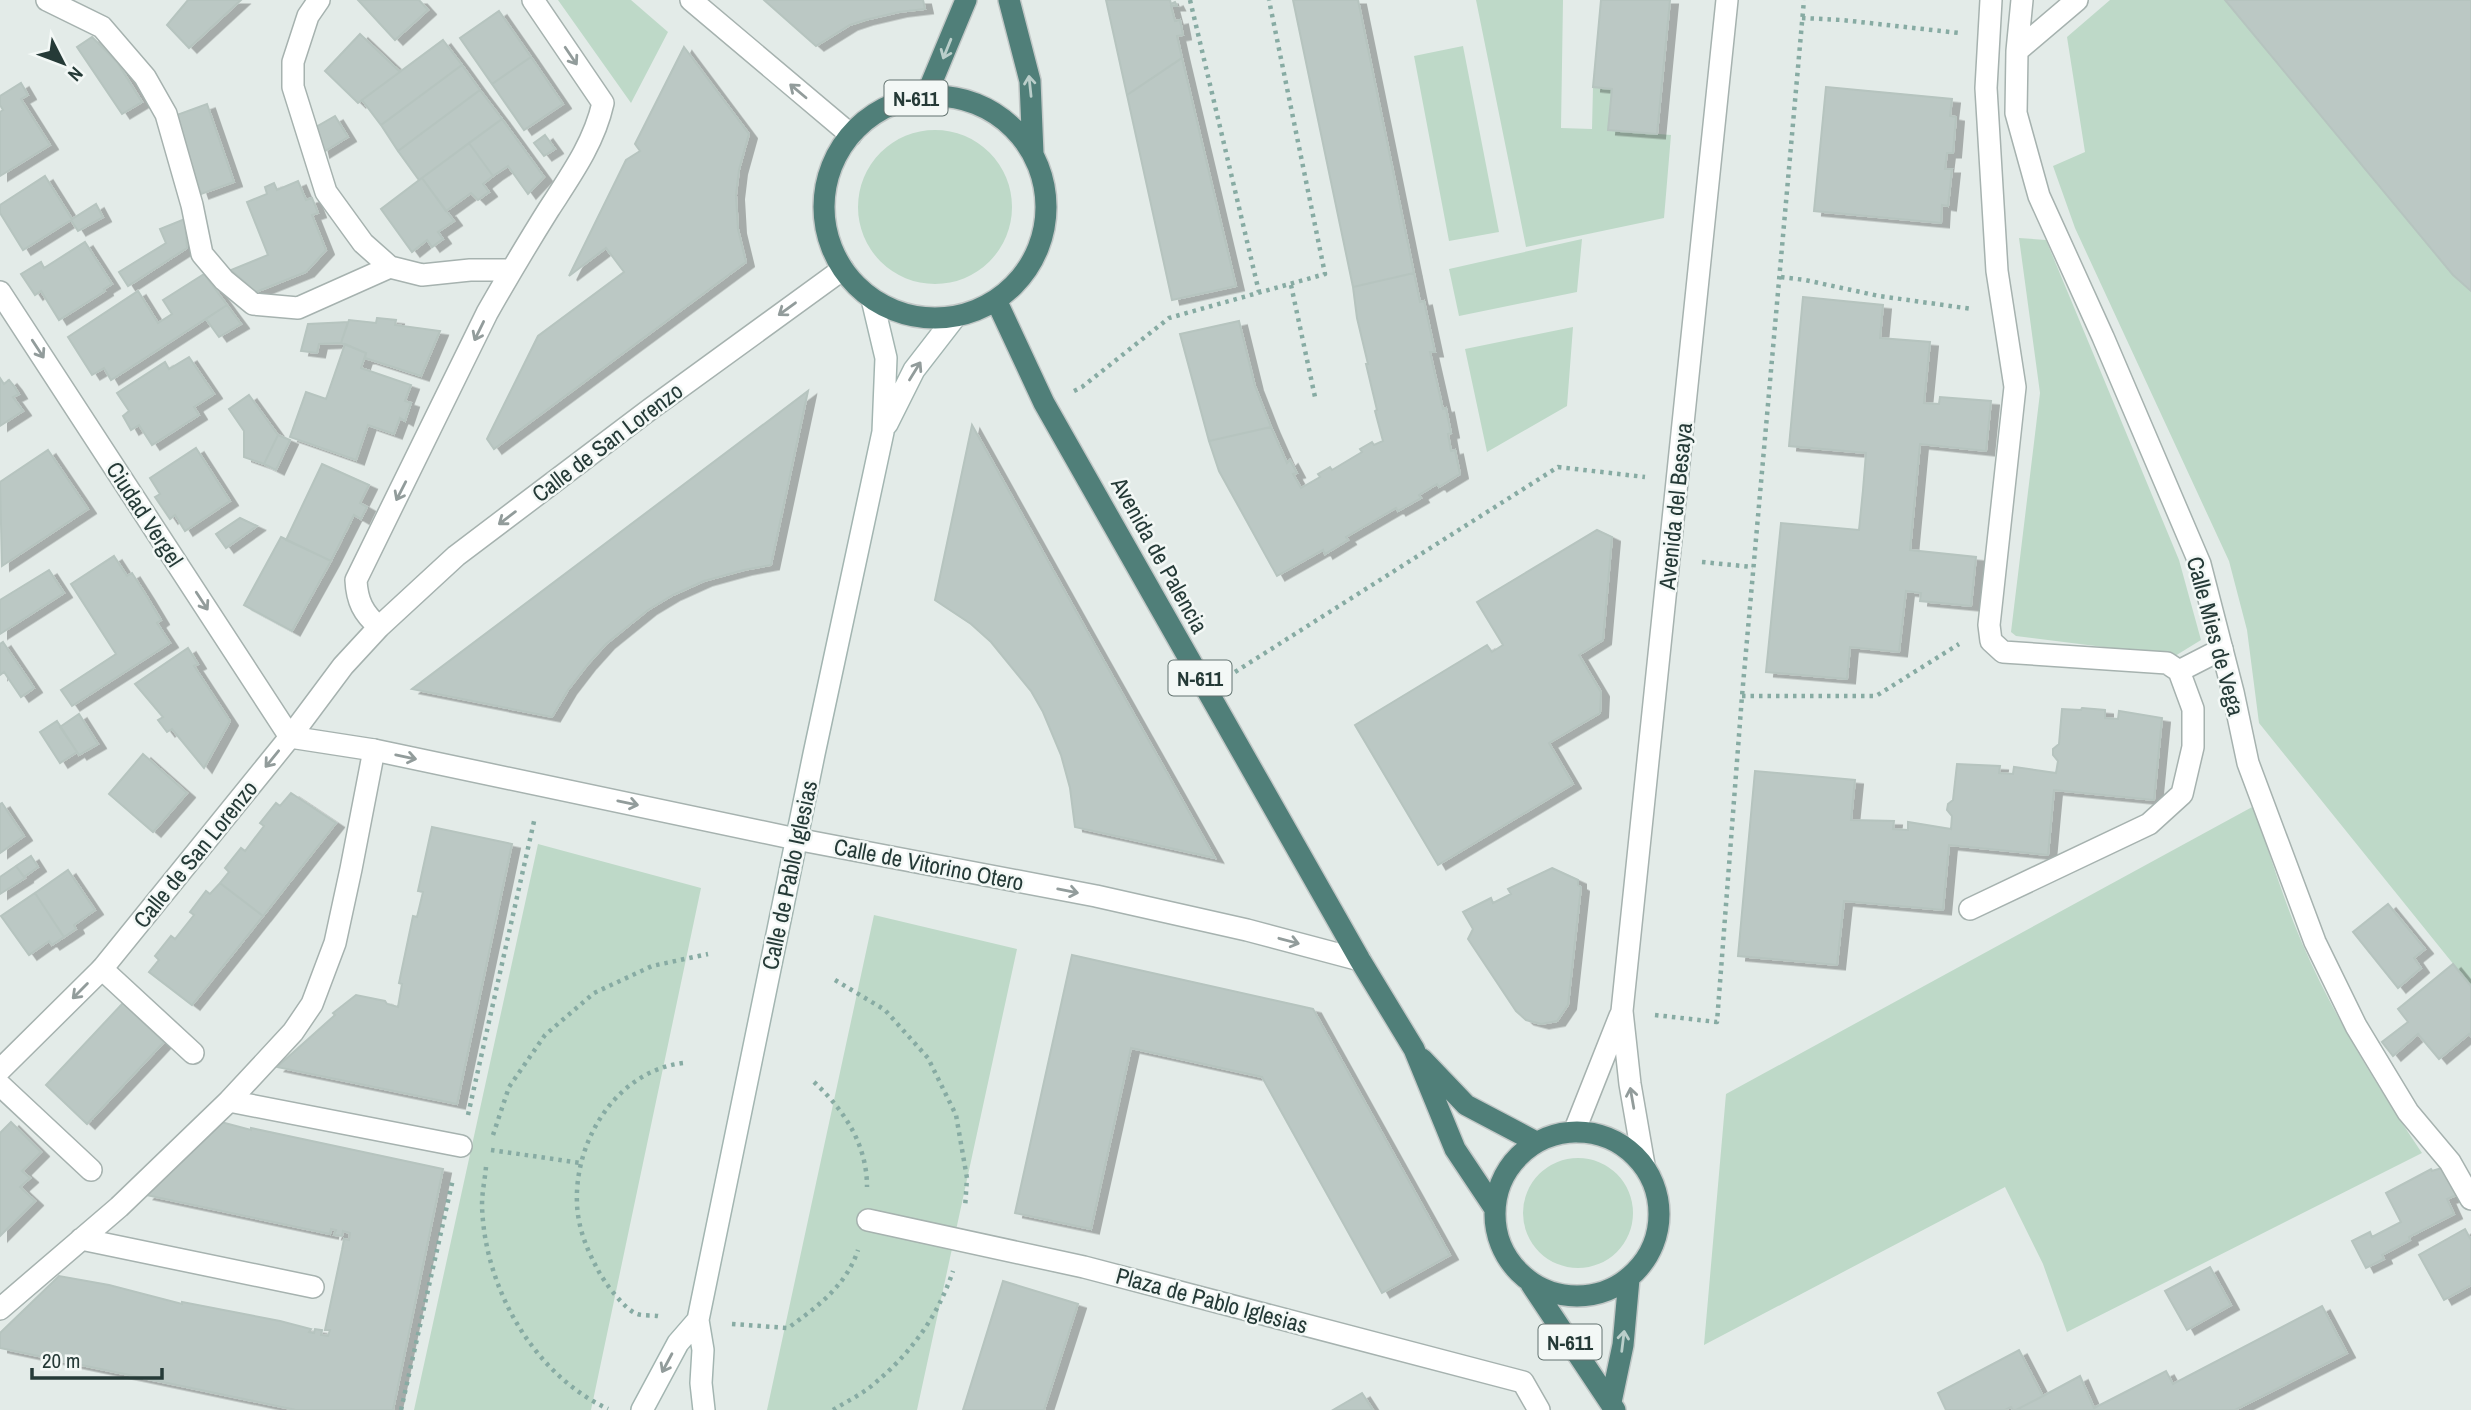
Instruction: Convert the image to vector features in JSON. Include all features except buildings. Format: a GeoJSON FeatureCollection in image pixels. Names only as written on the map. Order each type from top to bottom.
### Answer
{"type":"FeatureCollection","features":[{"type":"Feature","properties":{"kind":"highway","name":"N-611"},"geometry":{"type":"LineString","coordinates":[[926,96],[966,0]]}},
{"type":"Feature","properties":{"kind":"highway","name":"N-611"},"geometry":{"type":"LineString","coordinates":[[1009,0],[1030,81],[1033,154]]}},
{"type":"Feature","properties":{"kind":"highway","name":"N-611"},"geometry":{"type":"LineString","coordinates":[[926,96],[947,96],[968,101],[1005,121],[1020,135],[1033,154],[1042,176],[1046,199],[1040,246],[1028,267],[1014,285],[996,300],[955,317],[911,316],[872,299],[843,269],[832,248],[825,224],[828,177],[851,135],[884,108],[926,96]]}},
{"type":"Feature","properties":{"kind":"highway","name":"Avenida de Palencia"},"geometry":{"type":"LineString","coordinates":[[996,300],[1045,403],[1206,690],[1413,1049],[1455,1149],[1495,1209]]}},
{"type":"Feature","properties":{"kind":"highway","name":"Avenida de Palencia"},"geometry":{"type":"LineString","coordinates":[[1413,1049],[1465,1105],[1536,1142]]}},
{"type":"Feature","properties":{"kind":"highway"},"geometry":{"type":"LineString","coordinates":[[1574,1132],[1593,1133],[1611,1139],[1629,1150],[1644,1165],[1656,1194],[1659,1225],[1643,1264],[1629,1279],[1611,1290],[1581,1296],[1549,1292],[1530,1282],[1514,1268],[1502,1250],[1496,1230],[1495,1209],[1499,1188],[1508,1168],[1521,1154],[1536,1142],[1554,1135],[1574,1132]]}},
{"type":"Feature","properties":{"kind":"highway","name":"N-611"},"geometry":{"type":"LineString","coordinates":[[1607,1407],[1623,1345],[1629,1279]]}},
{"type":"Feature","properties":{"kind":"highway","name":"N-611"},"geometry":{"type":"LineString","coordinates":[[1530,1282],[1607,1407]]}},
{"type":"Feature","properties":{"kind":"street"},"geometry":{"type":"LineString","coordinates":[[47,0],[102,27],[145,76],[166,114],[192,205],[202,254],[224,280],[253,304],[298,308],[390,267]]}},
{"type":"Feature","properties":{"kind":"street"},"geometry":{"type":"LineString","coordinates":[[319,0],[308,16],[293,62],[293,87],[326,192],[363,243],[390,267],[422,275],[470,270],[510,270]]}},
{"type":"Feature","properties":{"kind":"street"},"geometry":{"type":"LineString","coordinates":[[379,627],[365,614],[357,597],[356,580],[510,270],[585,153],[597,128],[603,103],[533,0]]}},
{"type":"Feature","properties":{"kind":"street"},"geometry":{"type":"LineString","coordinates":[[691,0],[851,135]]}},
{"type":"Feature","properties":{"kind":"street","name":"Avenida del Besaya"},"geometry":{"type":"LineString","coordinates":[[1644,1165],[1630,1084],[1622,1011],[1727,0]]}},
{"type":"Feature","properties":{"kind":"street"},"geometry":{"type":"LineString","coordinates":[[1970,909],[2149,824],[2182,794],[2193,747],[2193,709],[2179,671],[2167,663],[2003,652],[1991,641],[1989,625],[2015,387],[1997,271],[1987,102],[1987,35],[1991,0]]}},
{"type":"Feature","properties":{"kind":"street","name":"Calle Mies de Vega"},"geometry":{"type":"LineString","coordinates":[[2022,0],[2017,51],[2016,113],[2039,196],[2104,337],[2200,564],[2248,764],[2315,942],[2356,1026],[2408,1112],[2450,1162],[2471,1199]]}},
{"type":"Feature","properties":{"kind":"street"},"geometry":{"type":"LineString","coordinates":[[2017,51],[2077,0]]}},
{"type":"Feature","properties":{"kind":"street","name":"Calle de San Lorenzo"},"geometry":{"type":"LineString","coordinates":[[0,1070],[102,969],[290,737],[343,666],[379,627],[456,556],[649,410],[843,269]]}},
{"type":"Feature","properties":{"kind":"street","name":"Ciudad Vergel"},"geometry":{"type":"LineString","coordinates":[[0,292],[290,737]]}},
{"type":"Feature","properties":{"kind":"street","name":"Calle de Pablo Iglesias"},"geometry":{"type":"LineString","coordinates":[[704,1410],[698,1320],[796,839],[883,432],[886,358],[872,299]]}},
{"type":"Feature","properties":{"kind":"street","name":"Calle de Pablo Iglesias"},"geometry":{"type":"LineString","coordinates":[[883,432],[914,370],[955,317]]}},
{"type":"Feature","properties":{"kind":"street"},"geometry":{"type":"LineString","coordinates":[[2179,671],[2222,649]]}},
{"type":"Feature","properties":{"kind":"street","name":"Calle de Vitorino Otero"},"geometry":{"type":"LineString","coordinates":[[290,737],[374,750],[796,839],[1096,896],[1247,930],[1360,960]]}},
{"type":"Feature","properties":{"kind":"street"},"geometry":{"type":"LineString","coordinates":[[0,1309],[119,1207],[229,1101],[293,1031],[312,1004],[335,943],[374,750]]}},
{"type":"Feature","properties":{"kind":"street"},"geometry":{"type":"LineString","coordinates":[[102,969],[194,1053]]}},
{"type":"Feature","properties":{"kind":"street","name":"Avenida del Besaya"},"geometry":{"type":"LineString","coordinates":[[1574,1132],[1622,1011]]}},
{"type":"Feature","properties":{"kind":"street"},"geometry":{"type":"LineString","coordinates":[[0,1085],[91,1170]]}},
{"type":"Feature","properties":{"kind":"street"},"geometry":{"type":"LineString","coordinates":[[229,1101],[461,1146]]}},
{"type":"Feature","properties":{"kind":"street","name":"Plaza de Pablo Iglesias"},"geometry":{"type":"LineString","coordinates":[[868,1220],[1084,1267],[1523,1382],[1539,1410]]}},
{"type":"Feature","properties":{"kind":"street"},"geometry":{"type":"LineString","coordinates":[[81,1239],[313,1287]]}},
{"type":"Feature","properties":{"kind":"street","name":"Calle de Pablo Iglesias"},"geometry":{"type":"LineString","coordinates":[[642,1410],[678,1343],[698,1320]]}},
{"type":"Feature","properties":{"kind":"path"},"geometry":{"type":"LineString","coordinates":[[1190,0],[1259,292]]}},
{"type":"Feature","properties":{"kind":"path"},"geometry":{"type":"LineString","coordinates":[[1045,403],[1082,387],[1168,318],[1325,274],[1269,0]]}},
{"type":"Feature","properties":{"kind":"path"},"geometry":{"type":"LineString","coordinates":[[1622,1011],[1717,1022],[1742,696],[1804,0]]}},
{"type":"Feature","properties":{"kind":"path"},"geometry":{"type":"LineString","coordinates":[[1802,18],[1987,35]]}},
{"type":"Feature","properties":{"kind":"path"},"geometry":{"type":"LineString","coordinates":[[1780,277],[1879,296],[2004,314]]}},
{"type":"Feature","properties":{"kind":"path"},"geometry":{"type":"LineString","coordinates":[[1291,285],[1314,397]]}},
{"type":"Feature","properties":{"kind":"path"},"geometry":{"type":"LineString","coordinates":[[1206,690],[1558,467],[1678,481]]}},
{"type":"Feature","properties":{"kind":"path"},"geometry":{"type":"LineString","coordinates":[[1669,560],[1753,567]]}},
{"type":"Feature","properties":{"kind":"path"},"geometry":{"type":"LineString","coordinates":[[1742,696],[1876,696],[1989,625]]}},
{"type":"Feature","properties":{"kind":"path"},"geometry":{"type":"LineString","coordinates":[[401,1410],[542,785]]}},
{"type":"Feature","properties":{"kind":"path"},"geometry":{"type":"LineString","coordinates":[[608,1409],[586,1398],[544,1360],[511,1314],[490,1261],[482,1204],[488,1150],[509,1087],[545,1035],[594,993],[652,966],[708,954]]}},
{"type":"Feature","properties":{"kind":"path"},"geometry":{"type":"LineString","coordinates":[[667,1317],[635,1314],[605,1284],[585,1246],[577,1205],[581,1163],[598,1121],[626,1086],[665,1065],[683,1063]]}},
{"type":"Feature","properties":{"kind":"path"},"geometry":{"type":"LineString","coordinates":[[461,1146],[581,1163]]}},
{"type":"Feature","properties":{"kind":"path"},"geometry":{"type":"LineString","coordinates":[[724,1323],[788,1328]]}},
{"type":"Feature","properties":{"kind":"green space"},"geometry":{"type":"Polygon","coordinates":[[[558,0],[631,0],[668,32],[631,103],[558,0]]]}},
{"type":"Feature","properties":{"kind":"green space"},"geometry":{"type":"Polygon","coordinates":[[[1476,0],[1563,0],[1561,128],[1592,129],[1593,87],[1612,89],[1608,130],[1671,135],[1664,218],[1526,247],[1476,0]]]}},
{"type":"Feature","properties":{"kind":"green space"},"geometry":{"type":"Polygon","coordinates":[[[2110,0],[2225,0],[2453,275],[2471,291],[2471,986],[2259,723],[2247,630],[2229,561],[2075,228],[2053,166],[2085,152],[2067,37],[2110,0]]]}},
{"type":"Feature","properties":{"kind":"green space"},"geometry":{"type":"Polygon","coordinates":[[[1463,46],[1499,232],[1449,241],[1414,56],[1463,46]]]}},
{"type":"Feature","properties":{"kind":"green space"},"geometry":{"type":"Polygon","coordinates":[[[935,130],[965,136],[990,152],[1006,177],[1012,207],[1006,237],[990,262],[965,278],[935,284],[905,278],[880,262],[864,237],[858,207],[864,177],[880,152],[905,136],[935,130]]]}},
{"type":"Feature","properties":{"kind":"green space"},"geometry":{"type":"Polygon","coordinates":[[[2019,238],[2046,240],[2179,560],[2201,640],[2175,656],[2016,636],[2011,632],[2040,393],[2019,238]]]}},
{"type":"Feature","properties":{"kind":"green space"},"geometry":{"type":"Polygon","coordinates":[[[1582,239],[1577,292],[1459,316],[1449,269],[1582,239]]]}},
{"type":"Feature","properties":{"kind":"green space"},"geometry":{"type":"Polygon","coordinates":[[[1573,327],[1567,406],[1487,452],[1465,349],[1573,327]]]}},
{"type":"Feature","properties":{"kind":"green space"},"geometry":{"type":"Polygon","coordinates":[[[2254,806],[2276,875],[2314,971],[2357,1051],[2422,1153],[2067,1332],[2043,1264],[2005,1187],[1704,1345],[1726,1094],[2254,806]]]}},
{"type":"Feature","properties":{"kind":"green space"},"geometry":{"type":"Polygon","coordinates":[[[538,844],[701,888],[591,1410],[414,1410],[538,844]]]}},
{"type":"Feature","properties":{"kind":"green space"},"geometry":{"type":"Polygon","coordinates":[[[874,915],[1017,949],[917,1410],[767,1410],[874,915]]]}},
{"type":"Feature","properties":{"kind":"green space"},"geometry":{"type":"Polygon","coordinates":[[[1578,1158],[1599,1162],[1617,1174],[1629,1192],[1633,1213],[1629,1234],[1617,1252],[1599,1264],[1578,1268],[1557,1264],[1539,1252],[1527,1234],[1523,1213],[1527,1192],[1539,1174],[1557,1162],[1578,1158]]]}}]}
